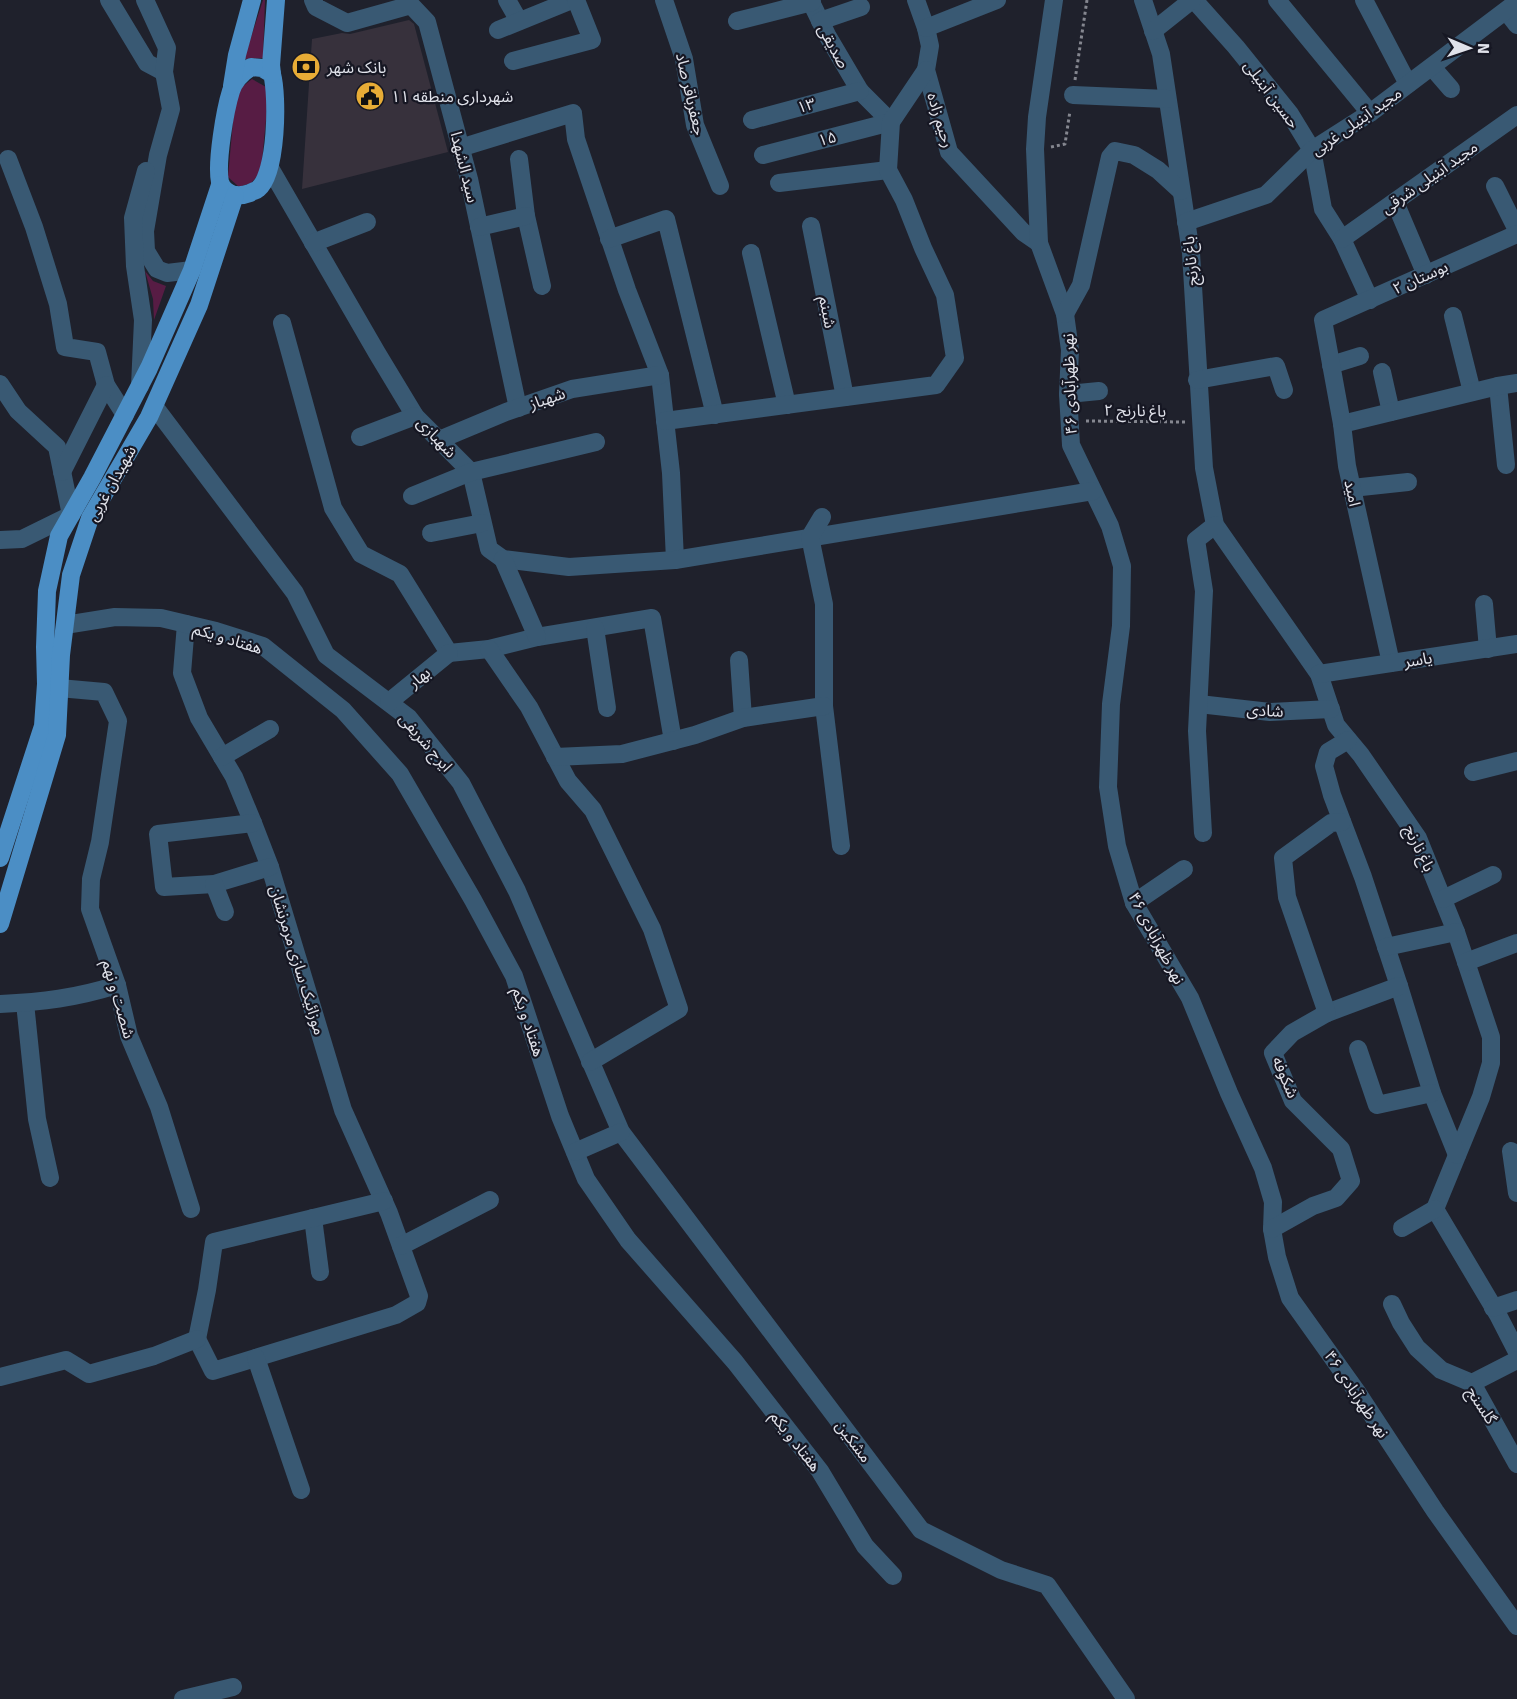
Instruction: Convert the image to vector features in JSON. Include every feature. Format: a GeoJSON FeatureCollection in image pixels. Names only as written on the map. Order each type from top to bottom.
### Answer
{"type":"FeatureCollection","features":[{"type":"Feature","properties":{"kind":"main road"},"geometry":{"type":"LineString","coordinates":[[252,0],[237,55],[219,169],[228,190],[242,196],[259,189],[270,168],[275,129],[276,88],[271,65],[276,0]]}},
{"type":"Feature","properties":{"kind":"main road"},"geometry":{"type":"LineString","coordinates":[[231,89],[242,73],[251,67],[261,68],[272,74]]}},
{"type":"Feature","properties":{"kind":"main road","name":"شهیدان غربی"},"geometry":{"type":"LineString","coordinates":[[0,858],[43,726],[47,591],[59,536],[140,386],[228,190]]}},
{"type":"Feature","properties":{"kind":"main road","name":"شهیدان غربی"},"geometry":{"type":"LineString","coordinates":[[0,924],[57,735],[59,688],[71,575],[90,518],[154,406],[200,305],[228,190]]}},
{"type":"Feature","properties":{"kind":"street"},"geometry":{"type":"LineString","coordinates":[[109,0],[147,63],[164,72]]}},
{"type":"Feature","properties":{"kind":"street"},"geometry":{"type":"LineString","coordinates":[[145,0],[167,48],[164,72],[171,109],[158,155],[145,231],[147,251],[156,269],[167,273],[192,270]]}},
{"type":"Feature","properties":{"kind":"street","name":"سید الشهدا"},"geometry":{"type":"LineString","coordinates":[[313,0],[316,7],[347,23],[379,7],[411,5],[427,22],[479,227],[518,408]]}},
{"type":"Feature","properties":{"kind":"street"},"geometry":{"type":"LineString","coordinates":[[507,0],[519,21]]}},
{"type":"Feature","properties":{"kind":"street"},"geometry":{"type":"LineString","coordinates":[[498,30],[574,0],[592,40],[513,61]]}},
{"type":"Feature","properties":{"kind":"street","name":"جعفرباقر صاد"},"geometry":{"type":"LineString","coordinates":[[664,0],[684,59],[695,125],[720,186]]}},
{"type":"Feature","properties":{"kind":"street","name":"رحیم زاده"},"geometry":{"type":"LineString","coordinates":[[916,0],[930,46],[926,70],[949,152],[1023,232],[1039,243]]}},
{"type":"Feature","properties":{"kind":"street"},"geometry":{"type":"LineString","coordinates":[[926,28],[997,0]]}},
{"type":"Feature","properties":{"kind":"street","name":"نهر ظهرآبادی ۴۶"},"geometry":{"type":"LineString","coordinates":[[1054,0],[1036,117],[1039,243],[1065,314],[1070,350],[1068,394],[1071,445],[1110,526],[1122,566],[1121,626],[1111,704],[1108,787],[1117,846],[1134,903],[1190,998],[1263,1168],[1273,1202],[1272,1229],[1277,1257],[1290,1298],[1357,1392],[1435,1511],[1517,1626]]}},
{"type":"Feature","properties":{"kind":"street","name":"باغ نارنج"},"geometry":{"type":"LineString","coordinates":[[1143,0],[1161,54],[1191,253],[1204,468],[1215,525],[1319,674],[1336,725],[1361,755],[1418,838],[1456,932],[1491,1037],[1491,1063],[1481,1097],[1435,1209]]}},
{"type":"Feature","properties":{"kind":"street"},"geometry":{"type":"LineString","coordinates":[[1153,31],[1193,0]]}},
{"type":"Feature","properties":{"kind":"street","name":"حسین آبنیلی"},"geometry":{"type":"LineString","coordinates":[[1193,0],[1236,47],[1283,106],[1312,150],[1323,209],[1342,239],[1370,300]]}},
{"type":"Feature","properties":{"kind":"street"},"geometry":{"type":"LineString","coordinates":[[1277,0],[1370,113]]}},
{"type":"Feature","properties":{"kind":"street"},"geometry":{"type":"LineString","coordinates":[[1364,0],[1408,84]]}},
{"type":"Feature","properties":{"kind":"street"},"geometry":{"type":"LineString","coordinates":[[737,21],[811,1]]}},
{"type":"Feature","properties":{"kind":"street","name":"صدیقی"},"geometry":{"type":"LineString","coordinates":[[811,1],[860,91],[891,122]]}},
{"type":"Feature","properties":{"kind":"street"},"geometry":{"type":"LineString","coordinates":[[820,21],[861,7]]}},
{"type":"Feature","properties":{"kind":"street","name":"مجید آبنیلی غربی"},"geometry":{"type":"LineString","coordinates":[[1186,222],[1266,195],[1312,150],[1370,113],[1432,66],[1513,13]]}},
{"type":"Feature","properties":{"kind":"street"},"geometry":{"type":"LineString","coordinates":[[1432,66],[1451,89]]}},
{"type":"Feature","properties":{"kind":"street"},"geometry":{"type":"LineString","coordinates":[[665,422],[936,385],[956,358],[945,295],[904,200],[888,170],[891,122],[926,70]]}},
{"type":"Feature","properties":{"kind":"street","name":"۱۳"},"geometry":{"type":"LineString","coordinates":[[752,120],[860,91]]}},
{"type":"Feature","properties":{"kind":"street"},"geometry":{"type":"LineString","coordinates":[[1073,95],[1167,99]]}},
{"type":"Feature","properties":{"kind":"street"},"geometry":{"type":"LineString","coordinates":[[460,148],[573,113],[576,139],[609,239],[660,375],[671,472],[675,560]]}},
{"type":"Feature","properties":{"kind":"street","name":"مجید آبنیلی شرقی"},"geometry":{"type":"LineString","coordinates":[[1342,239],[1517,115]]}},
{"type":"Feature","properties":{"kind":"street","name":"۱۵"},"geometry":{"type":"LineString","coordinates":[[763,155],[891,122]]}},
{"type":"Feature","properties":{"kind":"street"},"geometry":{"type":"LineString","coordinates":[[1065,314],[1081,285],[1110,157],[1115,151],[1134,154],[1158,170],[1181,191]]}},
{"type":"Feature","properties":{"kind":"street"},"geometry":{"type":"LineString","coordinates":[[140,386],[143,320],[135,266],[133,218],[143,174],[158,155]]}},
{"type":"Feature","properties":{"kind":"street"},"geometry":{"type":"LineString","coordinates":[[8,159],[34,227],[58,304],[65,347],[97,352],[106,386],[124,415]]}},
{"type":"Feature","properties":{"kind":"street"},"geometry":{"type":"LineString","coordinates":[[519,159],[526,216],[542,286]]}},
{"type":"Feature","properties":{"kind":"street","name":"شهبازی"},"geometry":{"type":"LineString","coordinates":[[270,168],[415,416],[471,472],[489,549],[503,559],[537,637]]}},
{"type":"Feature","properties":{"kind":"street"},"geometry":{"type":"LineString","coordinates":[[779,183],[888,170]]}},
{"type":"Feature","properties":{"kind":"street"},"geometry":{"type":"LineString","coordinates":[[1495,186],[1517,230]]}},
{"type":"Feature","properties":{"kind":"street"},"geometry":{"type":"LineString","coordinates":[[1395,202],[1426,275]]}},
{"type":"Feature","properties":{"kind":"street"},"geometry":{"type":"LineString","coordinates":[[479,227],[526,216]]}},
{"type":"Feature","properties":{"kind":"street"},"geometry":{"type":"LineString","coordinates":[[609,239],[666,219],[715,415]]}},
{"type":"Feature","properties":{"kind":"street"},"geometry":{"type":"LineString","coordinates":[[314,243],[367,222]]}},
{"type":"Feature","properties":{"kind":"street","name":"شبنم"},"geometry":{"type":"LineString","coordinates":[[812,226],[845,397]]}},
{"type":"Feature","properties":{"kind":"street","name":"بوستان ۲"},"geometry":{"type":"LineString","coordinates":[[1323,320],[1517,234]]}},
{"type":"Feature","properties":{"kind":"street"},"geometry":{"type":"LineString","coordinates":[[751,253],[787,405]]}},
{"type":"Feature","properties":{"kind":"street"},"geometry":{"type":"LineString","coordinates":[[1453,316],[1472,392]]}},
{"type":"Feature","properties":{"kind":"street","name":"امید"},"geometry":{"type":"LineString","coordinates":[[1323,320],[1352,488],[1390,663]]}},
{"type":"Feature","properties":{"kind":"street"},"geometry":{"type":"LineString","coordinates":[[282,323],[333,508],[361,555],[400,574],[449,653],[489,649],[537,637],[652,618],[673,741]]}},
{"type":"Feature","properties":{"kind":"street"},"geometry":{"type":"LineString","coordinates":[[1331,365],[1360,356]]}},
{"type":"Feature","properties":{"kind":"street"},"geometry":{"type":"LineString","coordinates":[[1197,380],[1276,366],[1284,390]]}},
{"type":"Feature","properties":{"kind":"street"},"geometry":{"type":"LineString","coordinates":[[1382,372],[1390,412]]}},
{"type":"Feature","properties":{"kind":"street","name":"شهباز"},"geometry":{"type":"LineString","coordinates":[[439,440],[572,389],[660,375]]}},
{"type":"Feature","properties":{"kind":"street"},"geometry":{"type":"LineString","coordinates":[[1342,424],[1517,383]]}},
{"type":"Feature","properties":{"kind":"street"},"geometry":{"type":"LineString","coordinates":[[0,384],[18,411],[57,447],[71,515],[22,539],[0,540]]}},
{"type":"Feature","properties":{"kind":"street"},"geometry":{"type":"LineString","coordinates":[[62,472],[106,386]]}},
{"type":"Feature","properties":{"kind":"street"},"geometry":{"type":"LineString","coordinates":[[1498,386],[1506,465]]}},
{"type":"Feature","properties":{"kind":"street"},"geometry":{"type":"LineString","coordinates":[[1068,394],[1099,391]]}},
{"type":"Feature","properties":{"kind":"street","name":"ایرج شریفی"},"geometry":{"type":"LineString","coordinates":[[154,406],[295,593],[326,656],[409,718],[461,783],[517,891],[621,1132]]}},
{"type":"Feature","properties":{"kind":"street"},"geometry":{"type":"LineString","coordinates":[[360,437],[415,416]]}},
{"type":"Feature","properties":{"kind":"street"},"geometry":{"type":"LineString","coordinates":[[412,496],[471,472],[597,442]]}},
{"type":"Feature","properties":{"kind":"street"},"geometry":{"type":"LineString","coordinates":[[1352,488],[1408,482]]}},
{"type":"Feature","properties":{"kind":"street"},"geometry":{"type":"LineString","coordinates":[[503,559],[569,567],[675,560],[1093,491]]}},
{"type":"Feature","properties":{"kind":"street"},"geometry":{"type":"LineString","coordinates":[[822,517],[810,537],[824,603],[824,706],[841,846]]}},
{"type":"Feature","properties":{"kind":"street"},"geometry":{"type":"LineString","coordinates":[[431,533],[482,523]]}},
{"type":"Feature","properties":{"kind":"street"},"geometry":{"type":"LineString","coordinates":[[1203,833],[1197,731],[1204,591],[1196,540],[1215,525]]}},
{"type":"Feature","properties":{"kind":"street"},"geometry":{"type":"LineString","coordinates":[[1484,604],[1488,649]]}},
{"type":"Feature","properties":{"kind":"street","name":"هفتاد و یکم"},"geometry":{"type":"LineString","coordinates":[[65,625],[115,617],[161,618],[263,646],[343,710],[400,774],[514,976],[560,1116],[586,1179],[628,1240],[735,1362],[820,1471],[865,1546],[893,1576]]}},
{"type":"Feature","properties":{"kind":"street","name":"موزائیک سازی مرمرنشان"},"geometry":{"type":"LineString","coordinates":[[186,624],[182,673],[199,718],[234,777],[270,867],[343,1110],[384,1201],[419,1296],[417,1303],[396,1315],[256,1358]]}},
{"type":"Feature","properties":{"kind":"street"},"geometry":{"type":"LineString","coordinates":[[595,627],[607,708]]}},
{"type":"Feature","properties":{"kind":"street","name":"یاسر"},"geometry":{"type":"LineString","coordinates":[[1319,674],[1517,644]]}},
{"type":"Feature","properties":{"kind":"street"},"geometry":{"type":"LineString","coordinates":[[489,649],[529,707],[568,782],[593,810],[652,929],[679,1009],[590,1062]]}},
{"type":"Feature","properties":{"kind":"street","name":"بهار"},"geometry":{"type":"LineString","coordinates":[[388,702],[449,653]]}},
{"type":"Feature","properties":{"kind":"street"},"geometry":{"type":"LineString","coordinates":[[739,660],[743,718]]}},
{"type":"Feature","properties":{"kind":"street","name":"شصت و نهم"},"geometry":{"type":"LineString","coordinates":[[59,688],[104,692],[118,721],[100,842],[91,879],[90,909],[117,985],[129,1036],[159,1107],[190,1209]]}},
{"type":"Feature","properties":{"kind":"street","name":"شادی"},"geometry":{"type":"LineString","coordinates":[[1199,704],[1270,712],[1331,709]]}},
{"type":"Feature","properties":{"kind":"street"},"geometry":{"type":"LineString","coordinates":[[555,757],[622,754],[673,741],[743,718],[824,706]]}},
{"type":"Feature","properties":{"kind":"street"},"geometry":{"type":"LineString","coordinates":[[222,757],[270,729]]}},
{"type":"Feature","properties":{"kind":"street"},"geometry":{"type":"LineString","coordinates":[[1348,740],[1328,752],[1324,766],[1332,795],[1400,986],[1432,1093],[1457,1155]]}},
{"type":"Feature","properties":{"kind":"street"},"geometry":{"type":"LineString","coordinates":[[1473,772],[1515,766]]}},
{"type":"Feature","properties":{"kind":"street"},"geometry":{"type":"LineString","coordinates":[[1342,822],[1331,823],[1283,858],[1287,897],[1327,1013],[1400,986]]}},
{"type":"Feature","properties":{"kind":"street"},"geometry":{"type":"LineString","coordinates":[[253,823],[158,834],[164,887],[214,884],[270,867]]}},
{"type":"Feature","properties":{"kind":"street"},"geometry":{"type":"LineString","coordinates":[[1134,903],[1184,869]]}},
{"type":"Feature","properties":{"kind":"street"},"geometry":{"type":"LineString","coordinates":[[1443,899],[1493,876]]}},
{"type":"Feature","properties":{"kind":"street"},"geometry":{"type":"LineString","coordinates":[[214,884],[225,912]]}},
{"type":"Feature","properties":{"kind":"street"},"geometry":{"type":"LineString","coordinates":[[1386,946],[1456,932]]}},
{"type":"Feature","properties":{"kind":"street"},"geometry":{"type":"LineString","coordinates":[[1466,962],[1517,943]]}},
{"type":"Feature","properties":{"kind":"street"},"geometry":{"type":"LineString","coordinates":[[0,1004],[48,1002],[117,985]]}},
{"type":"Feature","properties":{"kind":"street"},"geometry":{"type":"LineString","coordinates":[[25,1003],[37,1119],[50,1178]]}},
{"type":"Feature","properties":{"kind":"street","name":"شکوفه"},"geometry":{"type":"LineString","coordinates":[[1272,1229],[1313,1206],[1336,1198],[1351,1181],[1341,1149],[1293,1101],[1273,1053],[1292,1033],[1327,1013]]}},
{"type":"Feature","properties":{"kind":"street"},"geometry":{"type":"LineString","coordinates":[[1358,1049],[1377,1105],[1432,1093]]}},
{"type":"Feature","properties":{"kind":"street"},"geometry":{"type":"LineString","coordinates":[[575,1152],[621,1132]]}},
{"type":"Feature","properties":{"kind":"street","name":"مشکین"},"geometry":{"type":"LineString","coordinates":[[621,1132],[921,1530],[1001,1570],[1047,1585],[1126,1699]]}},
{"type":"Feature","properties":{"kind":"street"},"geometry":{"type":"LineString","coordinates":[[1511,1151],[1517,1193]]}},
{"type":"Feature","properties":{"kind":"street"},"geometry":{"type":"LineString","coordinates":[[401,1246],[490,1200]]}},
{"type":"Feature","properties":{"kind":"street"},"geometry":{"type":"LineString","coordinates":[[301,1490],[256,1358],[213,1371],[197,1339],[214,1242],[384,1201]]}},
{"type":"Feature","properties":{"kind":"street"},"geometry":{"type":"LineString","coordinates":[[1402,1228],[1435,1209],[1517,1352]]}},
{"type":"Feature","properties":{"kind":"street"},"geometry":{"type":"LineString","coordinates":[[313,1218],[320,1272]]}},
{"type":"Feature","properties":{"kind":"street"},"geometry":{"type":"LineString","coordinates":[[1493,1308],[1517,1300]]}},
{"type":"Feature","properties":{"kind":"street","name":"گلسنج"},"geometry":{"type":"LineString","coordinates":[[1392,1304],[1417,1348],[1441,1370],[1472,1383],[1517,1464]]}},
{"type":"Feature","properties":{"kind":"street"},"geometry":{"type":"LineString","coordinates":[[0,1377],[66,1360],[89,1374],[154,1356],[197,1339]]}},
{"type":"Feature","properties":{"kind":"street"},"geometry":{"type":"LineString","coordinates":[[1472,1383],[1517,1360]]}},
{"type":"Feature","properties":{"kind":"street"},"geometry":{"type":"LineString","coordinates":[[183,1699],[233,1687]]}},
{"type":"Feature","properties":{"kind":"path","name":"باغ نارنج ۲"},"geometry":{"type":"LineString","coordinates":[[1070,421],[1201,423]]}},
{"type":"Feature","properties":{"kind":"shaded area"},"geometry":{"type":"Polygon","coordinates":[[[263,0],[265,0],[263,58],[244,59],[263,0]]]}},
{"type":"Feature","properties":{"kind":"shaded area"},"geometry":{"type":"Polygon","coordinates":[[[252,79],[266,87],[268,98],[261,172],[251,183],[239,187],[228,177],[235,99],[242,87],[252,79]]]}},
{"type":"Feature","properties":{"kind":"shaded area"},"geometry":{"type":"Polygon","coordinates":[[[145,271],[153,281],[166,286],[154,320],[153,299],[145,271]]]}},
{"type":"Feature","properties":{"kind":"building","name":"شهرداری منطقه ۱۱"},"geometry":{"type":"Polygon","coordinates":[[[409,20],[414,24],[448,152],[302,189],[312,39],[342,33],[350,34],[409,20]]]}},
{"type":"Feature","properties":{"kind":"place","name":"بانک شهر"},"geometry":{"type":"Point","coordinates":[306,67]}},
{"type":"Feature","properties":{"kind":"place","name":"شهرداری منطقه ۱۱"},"geometry":{"type":"Point","coordinates":[370,96]}}]}
